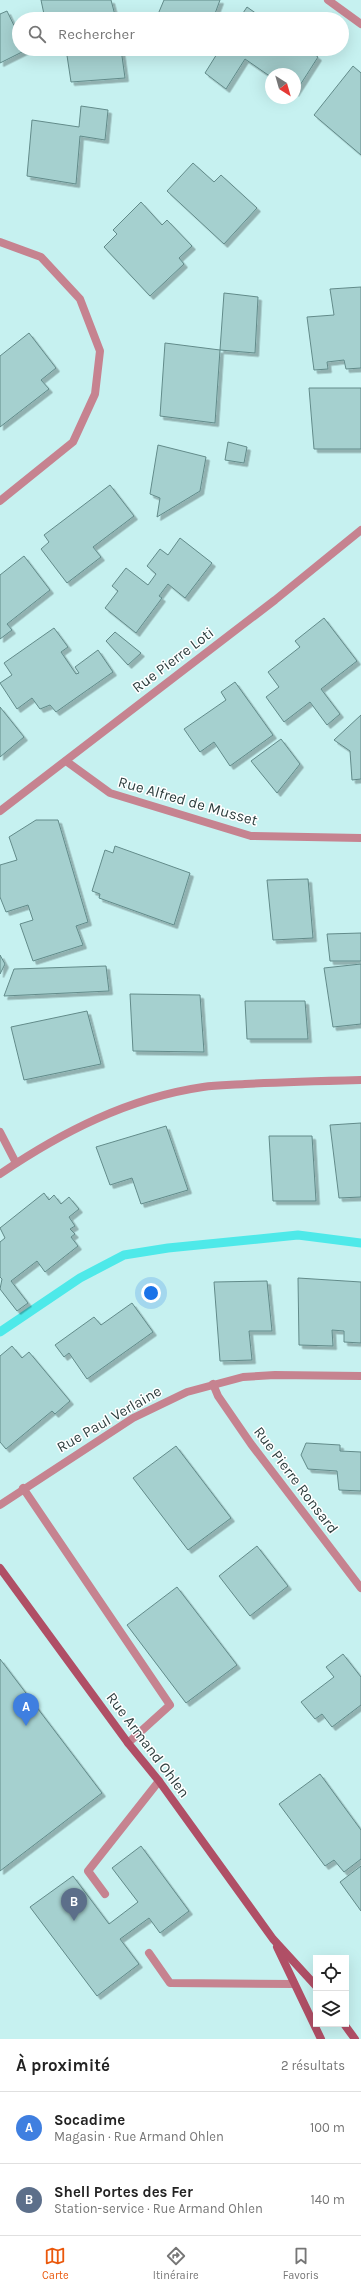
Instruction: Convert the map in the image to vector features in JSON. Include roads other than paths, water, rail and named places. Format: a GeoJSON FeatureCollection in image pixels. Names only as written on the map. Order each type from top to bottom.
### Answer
{"type":"FeatureCollection","features":[{"type":"Feature","properties":{"kind":"main road","name":"Rue Armand Ohlen"},"geometry":{"type":"LineString","coordinates":[[0,1568],[128,1743],[159,1781],[273,1939],[313,1983]]}},
{"type":"Feature","properties":{"kind":"main road","name":"Rue Armand Ohlen"},"geometry":{"type":"LineString","coordinates":[[273,1939],[321,2039]]}},
{"type":"Feature","properties":{"kind":"main road"},"geometry":{"type":"LineString","coordinates":[[346,2027],[355,2039]]}},
{"type":"Feature","properties":{"kind":"street"},"geometry":{"type":"LineString","coordinates":[[328,0],[344,12]]}},
{"type":"Feature","properties":{"kind":"street"},"geometry":{"type":"LineString","coordinates":[[349,15],[361,24]]}},
{"type":"Feature","properties":{"kind":"street"},"geometry":{"type":"LineString","coordinates":[[0,242],[41,257],[80,300],[100,351],[95,394],[73,442],[0,501]]}},
{"type":"Feature","properties":{"kind":"street","name":"Rue Pierre Loti"},"geometry":{"type":"LineString","coordinates":[[0,811],[275,600],[361,530]]}},
{"type":"Feature","properties":{"kind":"street","name":"Rue Alfred de Musset"},"geometry":{"type":"LineString","coordinates":[[66,761],[110,793],[251,836],[361,838]]}},
{"type":"Feature","properties":{"kind":"street"},"geometry":{"type":"LineString","coordinates":[[0,1174],[60,1136],[91,1120],[127,1105],[203,1087],[361,1080]]}},
{"type":"Feature","properties":{"kind":"street"},"geometry":{"type":"LineString","coordinates":[[0,1132],[16,1163]]}},
{"type":"Feature","properties":{"kind":"street","name":"Rue Paul Verlaine"},"geometry":{"type":"LineString","coordinates":[[0,1505],[23,1488],[133,1418],[166,1401],[213,1384],[243,1378],[275,1375],[361,1376]]}},
{"type":"Feature","properties":{"kind":"street","name":"Rue Pierre Ronsard"},"geometry":{"type":"LineString","coordinates":[[213,1384],[218,1396],[251,1444],[361,1588]]}},
{"type":"Feature","properties":{"kind":"street"},"geometry":{"type":"LineString","coordinates":[[23,1488],[170,1705],[128,1743]]}},
{"type":"Feature","properties":{"kind":"street"},"geometry":{"type":"LineString","coordinates":[[106,1894],[88,1871],[159,1781]]}},
{"type":"Feature","properties":{"kind":"street"},"geometry":{"type":"LineString","coordinates":[[149,1953],[170,1982],[294,1984]]}},
{"type":"Feature","properties":{"kind":"waterway"},"geometry":{"type":"LineString","coordinates":[[0,1332],[80,1278],[124,1255],[168,1248],[298,1235],[361,1243]]}},
{"type":"Feature","properties":{"kind":"place","name":"Socadime"},"geometry":{"type":"Point","coordinates":[26,1726]}},
{"type":"Feature","properties":{"kind":"place","name":"Shell Portes des Fer"},"geometry":{"type":"Point","coordinates":[74,1921]}}]}
